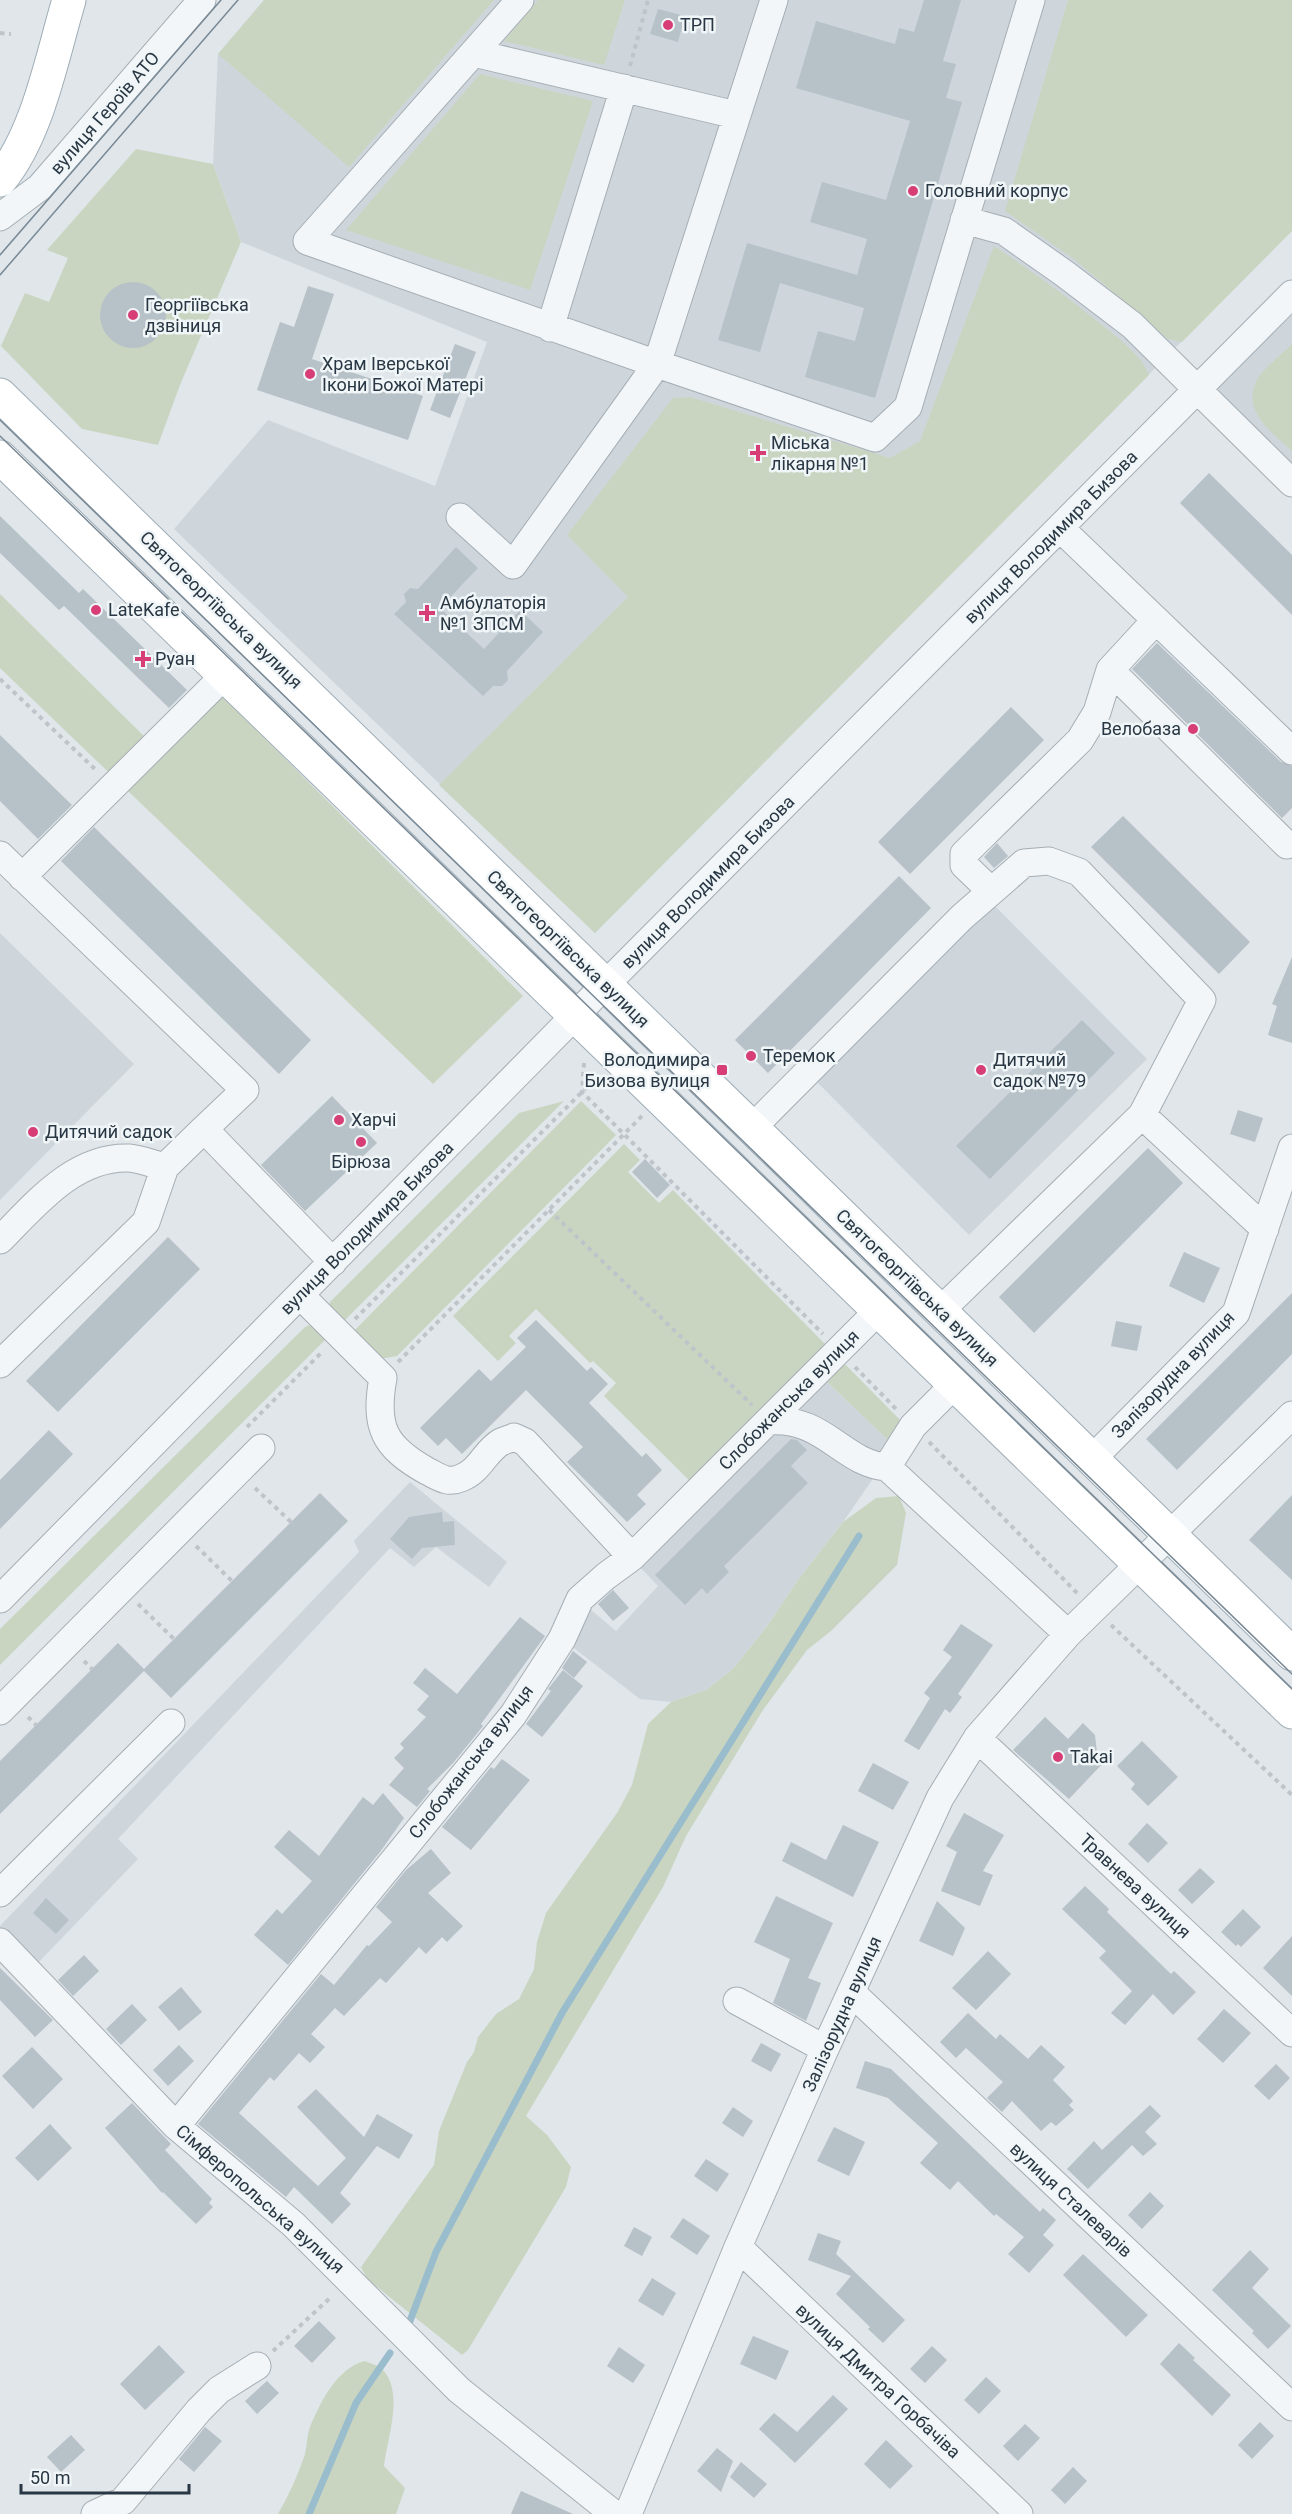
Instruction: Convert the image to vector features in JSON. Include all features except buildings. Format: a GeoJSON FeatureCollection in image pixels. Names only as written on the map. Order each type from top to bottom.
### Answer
{"type":"FeatureCollection","features":[{"type":"Feature","properties":{"kind":"main road"},"geometry":{"type":"LineString","coordinates":[[0,180],[14,164],[31,128],[69,0]]}},
{"type":"Feature","properties":{"kind":"main road","name":"Святогеоргіївська вулиця"},"geometry":{"type":"LineString","coordinates":[[0,395],[1292,1654]]}},
{"type":"Feature","properties":{"kind":"main road"},"geometry":{"type":"LineString","coordinates":[[0,458],[1292,1712]]}},
{"type":"Feature","properties":{"kind":"street","name":"вулиця Героїв АТО"},"geometry":{"type":"LineString","coordinates":[[0,217],[40,188],[202,0]]}},
{"type":"Feature","properties":{"kind":"street"},"geometry":{"type":"LineString","coordinates":[[520,0],[307,241],[550,328],[875,438],[908,407],[1031,0]]}},
{"type":"Feature","properties":{"kind":"street"},"geometry":{"type":"LineString","coordinates":[[460,517],[513,565],[657,364],[774,0]]}},
{"type":"Feature","properties":{"kind":"street"},"geometry":{"type":"LineString","coordinates":[[474,53],[736,115]]}},
{"type":"Feature","properties":{"kind":"street"},"geometry":{"type":"LineString","coordinates":[[550,328],[624,88]]}},
{"type":"Feature","properties":{"kind":"street"},"geometry":{"type":"LineString","coordinates":[[963,220],[1004,231],[1132,325],[1292,483]]}},
{"type":"Feature","properties":{"kind":"street","name":"вулиця Володимира Бизова"},"geometry":{"type":"LineString","coordinates":[[0,1599],[605,985],[1292,294]]}},
{"type":"Feature","properties":{"kind":"street"},"geometry":{"type":"LineString","coordinates":[[1060,528],[1292,751]]}},
{"type":"Feature","properties":{"kind":"street"},"geometry":{"type":"LineString","coordinates":[[990,890],[964,865],[964,854],[1080,740],[1097,712],[1110,670],[1156,620]]}},
{"type":"Feature","properties":{"kind":"street"},"geometry":{"type":"LineString","coordinates":[[1110,670],[1287,845]]}},
{"type":"Feature","properties":{"kind":"street"},"geometry":{"type":"LineString","coordinates":[[22,877],[225,675]]}},
{"type":"Feature","properties":{"kind":"street"},"geometry":{"type":"LineString","coordinates":[[0,855],[245,1090],[165,1167],[146,1222],[0,1364]]}},
{"type":"Feature","properties":{"kind":"street"},"geometry":{"type":"LineString","coordinates":[[752,1128],[990,890],[1024,863],[1049,861],[1079,872],[1202,1000],[1142,1114],[940,1311]]}},
{"type":"Feature","properties":{"kind":"street"},"geometry":{"type":"LineString","coordinates":[[1142,1114],[1265,1229]]}},
{"type":"Feature","properties":{"kind":"street"},"geometry":{"type":"LineString","coordinates":[[204,1129],[333,1262]]}},
{"type":"Feature","properties":{"kind":"street","name":"Залізорудна вулиця"},"geometry":{"type":"LineString","coordinates":[[1092,1459],[1236,1313],[1292,1148]]}},
{"type":"Feature","properties":{"kind":"street"},"geometry":{"type":"LineString","coordinates":[[0,1240],[43,1196],[84,1167],[107,1160],[131,1158],[165,1167]]}},
{"type":"Feature","properties":{"kind":"street"},"geometry":{"type":"LineString","coordinates":[[300,1295],[383,1378],[379,1400],[381,1422],[389,1443],[403,1458],[446,1481],[460,1479],[476,1470],[501,1442],[514,1437],[525,1442],[632,1557]]}},
{"type":"Feature","properties":{"kind":"street","name":"Слобожанська вулиця"},"geometry":{"type":"LineString","coordinates":[[176,2126],[513,1715],[562,1639],[580,1599],[632,1557],[879,1310]]}},
{"type":"Feature","properties":{"kind":"street"},"geometry":{"type":"LineString","coordinates":[[887,1467],[913,1426],[955,1383]]}},
{"type":"Feature","properties":{"kind":"street","name":"Залізорудна вулиця"},"geometry":{"type":"LineString","coordinates":[[628,2514],[738,2247],[825,2049],[940,1798],[977,1738],[1068,1634],[1292,1415]]}},
{"type":"Feature","properties":{"kind":"street"},"geometry":{"type":"LineString","coordinates":[[768,1421],[790,1422],[818,1430],[872,1466],[887,1467],[1068,1634]]}},
{"type":"Feature","properties":{"kind":"street"},"geometry":{"type":"LineString","coordinates":[[0,1711],[238,1472],[251,1441]]}},
{"type":"Feature","properties":{"kind":"street"},"geometry":{"type":"LineString","coordinates":[[0,1893],[171,1723]]}},
{"type":"Feature","properties":{"kind":"street","name":"Травнева вулиця"},"geometry":{"type":"LineString","coordinates":[[977,1738],[1292,2033]]}},
{"type":"Feature","properties":{"kind":"street","name":"Сімферопольська вулиця"},"geometry":{"type":"LineString","coordinates":[[0,1942],[176,2126],[293,2224],[459,2390],[614,2514]]}},
{"type":"Feature","properties":{"kind":"street","name":"вулиця Сталеварів"},"geometry":{"type":"LineString","coordinates":[[851,1992],[1292,2407]]}},
{"type":"Feature","properties":{"kind":"street"},"geometry":{"type":"LineString","coordinates":[[737,2001],[825,2049]]}},
{"type":"Feature","properties":{"kind":"street","name":"вулиця Дмитра Горбачіва"},"geometry":{"type":"LineString","coordinates":[[738,2247],[1019,2514]]}},
{"type":"Feature","properties":{"kind":"street"},"geometry":{"type":"LineString","coordinates":[[95,2514],[123,2500],[199,2410],[219,2390],[257,2366]]}},
{"type":"Feature","properties":{"kind":"path"},"geometry":{"type":"LineString","coordinates":[[624,88],[648,0]]}},
{"type":"Feature","properties":{"kind":"path"},"geometry":{"type":"LineString","coordinates":[[0,33],[11,34]]}},
{"type":"Feature","properties":{"kind":"path"},"geometry":{"type":"LineString","coordinates":[[0,679],[114,787]]}},
{"type":"Feature","properties":{"kind":"path"},"geometry":{"type":"LineString","coordinates":[[251,1441],[340,1334],[605,1069]]}},
{"type":"Feature","properties":{"kind":"path"},"geometry":{"type":"LineString","coordinates":[[383,1378],[647,1111]]}},
{"type":"Feature","properties":{"kind":"path"},"geometry":{"type":"LineString","coordinates":[[549,1210],[768,1421]]}},
{"type":"Feature","properties":{"kind":"path"},"geometry":{"type":"LineString","coordinates":[[238,1472],[291,1522]]}},
{"type":"Feature","properties":{"kind":"path"},"geometry":{"type":"LineString","coordinates":[[180,1530],[232,1581]]}},
{"type":"Feature","properties":{"kind":"path"},"geometry":{"type":"LineString","coordinates":[[122,1588],[174,1639]]}},
{"type":"Feature","properties":{"kind":"path"},"geometry":{"type":"LineString","coordinates":[[257,2366],[298,2330],[331,2297],[347,2276]]}},
{"type":"Feature","properties":{"kind":"shaded area","name":"Міська лікарня №1"},"geometry":{"type":"Polygon","coordinates":[[[264,0],[1292,0],[1292,230],[595,933],[174,529],[268,420],[435,486],[487,342],[241,242],[213,164],[218,54],[264,0]]]}},
{"type":"Feature","properties":{"kind":"shaded area"},"geometry":{"type":"Polygon","coordinates":[[[1292,294],[1292,483],[1197,390],[1292,294]]]}},
{"type":"Feature","properties":{"kind":"shaded area","name":"Дитячий садок №79"},"geometry":{"type":"Polygon","coordinates":[[[994,905],[1147,1059],[969,1235],[816,1081],[994,905]]]}},
{"type":"Feature","properties":{"kind":"shaded area","name":"Дитячий садок"},"geometry":{"type":"Polygon","coordinates":[[[0,933],[134,1064],[0,1200],[0,933]]]}},
{"type":"Feature","properties":{"kind":"shaded area"},"geometry":{"type":"Polygon","coordinates":[[[821,1376],[895,1447],[768,1625],[733,1669],[706,1690],[671,1702],[640,1699],[566,1642],[589,1608],[616,1631],[658,1586],[635,1562],[821,1376]]]}},
{"type":"Feature","properties":{"kind":"shaded area"},"geometry":{"type":"Polygon","coordinates":[[[410,1482],[507,1562],[489,1587],[436,1547],[414,1567],[390,1548],[118,1839],[138,1859],[33,1968],[0,1933],[0,1926],[359,1552],[354,1541],[410,1482]]]}},
{"type":"Feature","properties":{"kind":"green space"},"geometry":{"type":"Polygon","coordinates":[[[264,0],[494,0],[349,167],[218,54],[264,0]]]}},
{"type":"Feature","properties":{"kind":"green space"},"geometry":{"type":"Polygon","coordinates":[[[538,0],[625,0],[604,65],[504,41],[538,0]]]}},
{"type":"Feature","properties":{"kind":"green space"},"geometry":{"type":"Polygon","coordinates":[[[1068,0],[1292,0],[1292,231],[1182,342],[1168,339],[1074,259],[1005,211],[1068,0]]]}},
{"type":"Feature","properties":{"kind":"green space"},"geometry":{"type":"Polygon","coordinates":[[[480,74],[593,101],[530,290],[346,230],[480,74]]]}},
{"type":"Feature","properties":{"kind":"green space"},"geometry":{"type":"Polygon","coordinates":[[[136,149],[213,164],[241,242],[180,385],[158,445],[82,429],[1,346],[25,293],[49,302],[68,258],[47,250],[136,149]]]}},
{"type":"Feature","properties":{"kind":"green space"},"geometry":{"type":"Polygon","coordinates":[[[994,246],[1062,294],[1122,342],[1135,353],[1149,375],[595,933],[439,785],[628,597],[567,535],[673,398],[690,397],[890,458],[920,441],[994,246]]]}},
{"type":"Feature","properties":{"kind":"green space"},"geometry":{"type":"Polygon","coordinates":[[[1292,344],[1292,451],[1262,421],[1253,403],[1253,393],[1258,378],[1292,344]]]}},
{"type":"Feature","properties":{"kind":"green space"},"geometry":{"type":"Polygon","coordinates":[[[0,594],[154,746],[213,687],[523,996],[433,1084],[0,668],[0,594]]]}},
{"type":"Feature","properties":{"kind":"green space"},"geometry":{"type":"Polygon","coordinates":[[[564,1101],[340,1325],[329,1307],[330,1302],[519,1113],[564,1101]]]}},
{"type":"Feature","properties":{"kind":"green space"},"geometry":{"type":"Polygon","coordinates":[[[581,1101],[616,1135],[397,1356],[380,1359],[350,1335],[581,1101]]]}},
{"type":"Feature","properties":{"kind":"green space"},"geometry":{"type":"Polygon","coordinates":[[[624,1144],[640,1160],[628,1172],[659,1203],[673,1190],[831,1350],[695,1486],[604,1396],[616,1383],[593,1361],[590,1363],[536,1309],[509,1336],[516,1343],[498,1361],[453,1316],[624,1144]]]}},
{"type":"Feature","properties":{"kind":"green space"},"geometry":{"type":"Polygon","coordinates":[[[315,1323],[331,1334],[0,1665],[0,1629],[305,1327],[315,1323]]]}},
{"type":"Feature","properties":{"kind":"green space"},"geometry":{"type":"Polygon","coordinates":[[[839,1358],[907,1427],[895,1447],[821,1376],[839,1358]]]}},
{"type":"Feature","properties":{"kind":"green space"},"geometry":{"type":"Polygon","coordinates":[[[899,1496],[906,1513],[897,1565],[831,1631],[807,1650],[763,1710],[686,1836],[663,1887],[526,2116],[547,2135],[571,2167],[566,2187],[468,2350],[462,2355],[367,2279],[361,2267],[434,2165],[439,2131],[467,2062],[474,2052],[478,2037],[496,2014],[519,1999],[534,1969],[537,1942],[546,1913],[617,1813],[632,1785],[648,1724],[671,1702],[706,1690],[733,1669],[843,1522],[876,1498],[899,1496]]]}},
{"type":"Feature","properties":{"kind":"green space"},"geometry":{"type":"Polygon","coordinates":[[[365,2361],[382,2369],[389,2378],[392,2390],[393,2416],[384,2466],[405,2488],[396,2514],[278,2514],[299,2470],[305,2454],[308,2433],[319,2407],[338,2378],[355,2365],[365,2361]]]}},
{"type":"Feature","properties":{"kind":"waterway"},"geometry":{"type":"LineString","coordinates":[[410,2321],[436,2252],[562,2013],[859,1536]]}},
{"type":"Feature","properties":{"kind":"waterway"},"geometry":{"type":"LineString","coordinates":[[309,2514],[356,2403],[390,2353]]}},
{"type":"Feature","properties":{"kind":"tram line"},"geometry":{"type":"LineString","coordinates":[[0,255],[221,0]]}},
{"type":"Feature","properties":{"kind":"tram line"},"geometry":{"type":"LineString","coordinates":[[0,275],[238,0]]}},
{"type":"Feature","properties":{"kind":"tram line"},"geometry":{"type":"LineString","coordinates":[[0,420],[1292,1674]]}},
{"type":"Feature","properties":{"kind":"tram line"},"geometry":{"type":"LineString","coordinates":[[0,436],[1292,1689]]}},
{"type":"Feature","properties":{"kind":"place","name":"ТРП"},"geometry":{"type":"Point","coordinates":[668,25]}},
{"type":"Feature","properties":{"kind":"place","name":"Головний корпус"},"geometry":{"type":"Point","coordinates":[913,191]}},
{"type":"Feature","properties":{"kind":"place","name":"Георгіївська дзвіниця"},"geometry":{"type":"Point","coordinates":[133,315]}},
{"type":"Feature","properties":{"kind":"place","name":"Храм Іверської Ікони Божої Матері"},"geometry":{"type":"Point","coordinates":[310,374]}},
{"type":"Feature","properties":{"kind":"place","name":"Міська лікарня №1"},"geometry":{"type":"Point","coordinates":[758,453]}},
{"type":"Feature","properties":{"kind":"place","name":"LateKafe"},"geometry":{"type":"Point","coordinates":[96,610]}},
{"type":"Feature","properties":{"kind":"place","name":"Амбулаторія №1 ЗПСМ"},"geometry":{"type":"Point","coordinates":[427,613]}},
{"type":"Feature","properties":{"kind":"place","name":"Руан"},"geometry":{"type":"Point","coordinates":[143,659]}},
{"type":"Feature","properties":{"kind":"place","name":"Велобаза"},"geometry":{"type":"Point","coordinates":[1193,729]}},
{"type":"Feature","properties":{"kind":"place","name":"Теремок"},"geometry":{"type":"Point","coordinates":[751,1056]}},
{"type":"Feature","properties":{"kind":"place","name":"Володимира Бизова вулиця"},"geometry":{"type":"Point","coordinates":[722,1070]}},
{"type":"Feature","properties":{"kind":"place","name":"Дитячий садок №79"},"geometry":{"type":"Point","coordinates":[981,1070]}},
{"type":"Feature","properties":{"kind":"place","name":"Харчі"},"geometry":{"type":"Point","coordinates":[339,1120]}},
{"type":"Feature","properties":{"kind":"place","name":"Дитячий садок"},"geometry":{"type":"Point","coordinates":[33,1132]}},
{"type":"Feature","properties":{"kind":"place","name":"Бірюза"},"geometry":{"type":"Point","coordinates":[361,1142]}},
{"type":"Feature","properties":{"kind":"place","name":"Takai"},"geometry":{"type":"Point","coordinates":[1058,1757]}}]}
